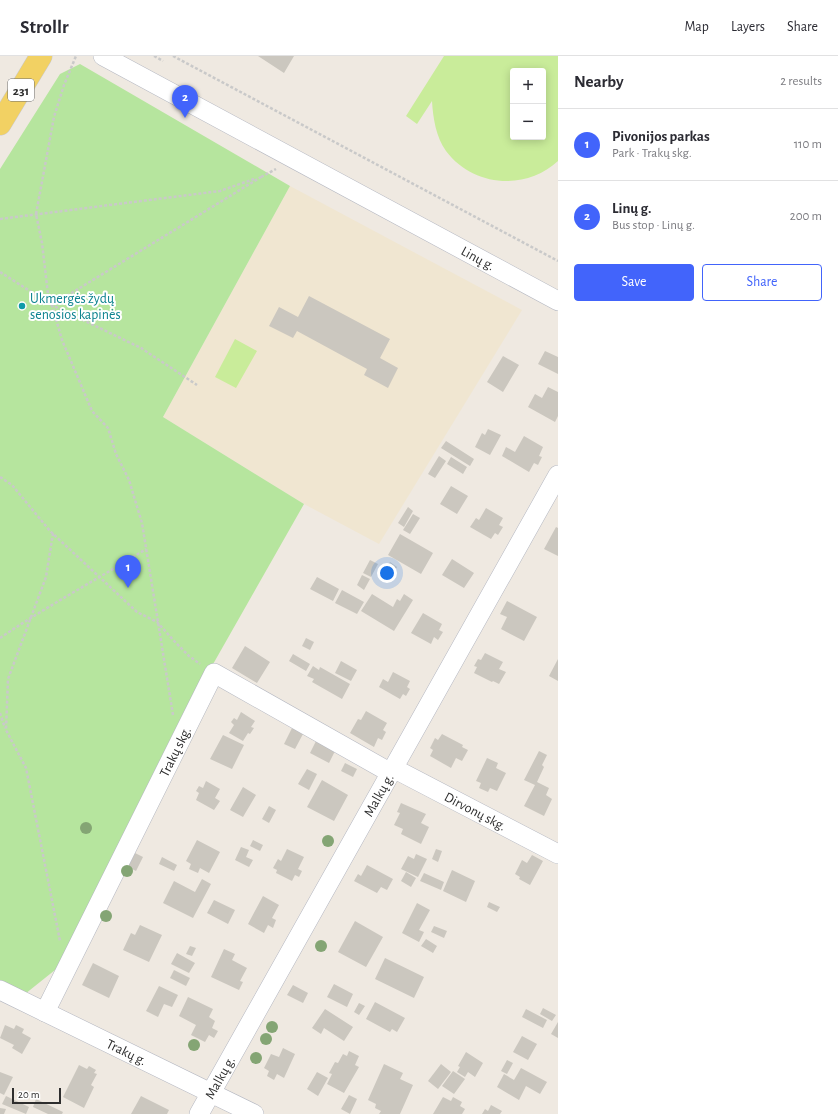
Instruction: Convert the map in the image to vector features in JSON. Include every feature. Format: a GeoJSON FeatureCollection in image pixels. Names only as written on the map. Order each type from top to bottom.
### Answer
{"type":"FeatureCollection","features":[{"type":"Feature","properties":{"kind":"main road","name":"231"},"geometry":{"type":"LineString","coordinates":[[0,124],[41,56]]}},
{"type":"Feature","properties":{"kind":"street","name":"Linų g."},"geometry":{"type":"LineString","coordinates":[[103,56],[558,301]]}},
{"type":"Feature","properties":{"kind":"street","name":"Malkų g."},"geometry":{"type":"LineString","coordinates":[[199,1114],[558,475]]}},
{"type":"Feature","properties":{"kind":"street"},"geometry":{"type":"LineString","coordinates":[[214,672],[392,771]]}},
{"type":"Feature","properties":{"kind":"street","name":"Trakų skg."},"geometry":{"type":"LineString","coordinates":[[45,1012],[214,672]]}},
{"type":"Feature","properties":{"kind":"street","name":"Dirvonų skg."},"geometry":{"type":"LineString","coordinates":[[392,771],[558,854]]}},
{"type":"Feature","properties":{"kind":"street","name":"Trakų g."},"geometry":{"type":"LineString","coordinates":[[0,990],[254,1114]]}},
{"type":"Feature","properties":{"kind":"path"},"geometry":{"type":"LineString","coordinates":[[49,302],[42,243],[36,214],[54,117],[64,85],[76,56]]}},
{"type":"Feature","properties":{"kind":"path"},"geometry":{"type":"LineString","coordinates":[[154,56],[162,62]]}},
{"type":"Feature","properties":{"kind":"path"},"geometry":{"type":"LineString","coordinates":[[173,56],[558,261]]}},
{"type":"Feature","properties":{"kind":"path"},"geometry":{"type":"LineString","coordinates":[[52,305],[261,177],[296,159]]}},
{"type":"Feature","properties":{"kind":"path"},"geometry":{"type":"LineString","coordinates":[[0,219],[220,191],[261,177]]}},
{"type":"Feature","properties":{"kind":"path"},"geometry":{"type":"LineString","coordinates":[[0,272],[52,305],[140,348],[197,385]]}},
{"type":"Feature","properties":{"kind":"path"},"geometry":{"type":"LineString","coordinates":[[52,305],[62,340],[92,411],[108,428],[116,454],[129,480],[142,523],[178,745]]}},
{"type":"Feature","properties":{"kind":"path"},"geometry":{"type":"LineString","coordinates":[[0,477],[12,484],[53,534],[137,612],[157,622],[189,656],[214,672]]}},
{"type":"Feature","properties":{"kind":"path"},"geometry":{"type":"LineString","coordinates":[[6,730],[8,679],[46,577],[53,534]]}},
{"type":"Feature","properties":{"kind":"path"},"geometry":{"type":"LineString","coordinates":[[0,638],[31,618],[101,578],[146,549]]}},
{"type":"Feature","properties":{"kind":"path"},"geometry":{"type":"LineString","coordinates":[[0,713],[6,730],[26,768],[66,970]]}},
{"type":"Feature","properties":{"kind":"shaded area"},"geometry":{"type":"Polygon","coordinates":[[[290,186],[522,310],[379,544],[304,504],[163,417],[290,186]]]}},
{"type":"Feature","properties":{"kind":"green space"},"geometry":{"type":"Polygon","coordinates":[[[444,56],[558,56],[558,161],[545,171],[516,181],[500,181],[485,178],[470,172],[457,163],[446,151],[437,134],[432,101],[417,124],[406,116],[444,56]]]}},
{"type":"Feature","properties":{"kind":"green space"},"geometry":{"type":"Polygon","coordinates":[[[80,64],[290,186],[163,417],[304,504],[208,673],[60,966],[25,994],[0,982],[0,169],[60,74],[80,64]]]}},
{"type":"Feature","properties":{"kind":"green space"},"geometry":{"type":"Polygon","coordinates":[[[235,339],[257,351],[236,388],[215,377],[235,339]]]}},
{"type":"Feature","properties":{"kind":"building"},"geometry":{"type":"Polygon","coordinates":[[[258,56],[294,56],[284,73],[258,56]]]}},
{"type":"Feature","properties":{"kind":"building"},"geometry":{"type":"Polygon","coordinates":[[[309,296],[390,339],[380,358],[398,368],[388,388],[364,375],[367,369],[297,331],[293,338],[269,326],[279,307],[298,317],[309,296]]]}},
{"type":"Feature","properties":{"kind":"building"},"geometry":{"type":"Polygon","coordinates":[[[545,351],[558,357],[558,374],[538,364],[545,351]]]}},
{"type":"Feature","properties":{"kind":"building"},"geometry":{"type":"Polygon","coordinates":[[[503,356],[519,365],[503,392],[487,382],[503,356]]]}},
{"type":"Feature","properties":{"kind":"building"},"geometry":{"type":"Polygon","coordinates":[[[548,387],[558,392],[558,416],[555,422],[528,407],[535,394],[542,398],[548,387]]]}},
{"type":"Feature","properties":{"kind":"building"},"geometry":{"type":"Polygon","coordinates":[[[488,429],[501,435],[490,455],[475,447],[482,433],[485,435],[488,429]]]}},
{"type":"Feature","properties":{"kind":"building"},"geometry":{"type":"Polygon","coordinates":[[[524,436],[543,447],[539,456],[542,457],[538,465],[534,463],[529,472],[502,456],[506,447],[515,452],[524,436]]]}},
{"type":"Feature","properties":{"kind":"building"},"geometry":{"type":"Polygon","coordinates":[[[446,441],[474,459],[470,466],[441,448],[446,441]]]}},
{"type":"Feature","properties":{"kind":"building"},"geometry":{"type":"Polygon","coordinates":[[[439,456],[446,461],[435,478],[428,474],[439,456]]]}},
{"type":"Feature","properties":{"kind":"building"},"geometry":{"type":"Polygon","coordinates":[[[451,457],[467,467],[463,474],[447,464],[451,457]]]}},
{"type":"Feature","properties":{"kind":"building"},"geometry":{"type":"Polygon","coordinates":[[[451,486],[468,496],[457,514],[440,504],[451,486]]]}},
{"type":"Feature","properties":{"kind":"building"},"geometry":{"type":"Polygon","coordinates":[[[408,507],[413,511],[404,527],[398,523],[408,507]]]}},
{"type":"Feature","properties":{"kind":"building"},"geometry":{"type":"Polygon","coordinates":[[[486,508],[503,518],[499,525],[503,527],[498,535],[495,533],[491,539],[470,527],[476,518],[479,520],[486,508]]]}},
{"type":"Feature","properties":{"kind":"building"},"geometry":{"type":"Polygon","coordinates":[[[413,514],[420,518],[410,534],[403,530],[413,514]]]}},
{"type":"Feature","properties":{"kind":"building"},"geometry":{"type":"Polygon","coordinates":[[[556,527],[558,528],[558,556],[544,549],[556,527]]]}},
{"type":"Feature","properties":{"kind":"building"},"geometry":{"type":"Polygon","coordinates":[[[400,534],[433,553],[421,574],[388,555],[400,534]]]}},
{"type":"Feature","properties":{"kind":"building"},"geometry":{"type":"Polygon","coordinates":[[[452,559],[474,573],[464,588],[442,575],[452,559]]]}},
{"type":"Feature","properties":{"kind":"building"},"geometry":{"type":"Polygon","coordinates":[[[370,560],[378,564],[371,577],[363,573],[370,560]]]}},
{"type":"Feature","properties":{"kind":"building"},"geometry":{"type":"Polygon","coordinates":[[[390,562],[397,567],[391,578],[383,574],[390,562]]]}},
{"type":"Feature","properties":{"kind":"building"},"geometry":{"type":"Polygon","coordinates":[[[362,575],[370,579],[364,590],[357,585],[362,575]]]}},
{"type":"Feature","properties":{"kind":"building"},"geometry":{"type":"Polygon","coordinates":[[[317,577],[339,589],[333,601],[310,589],[317,577]]]}},
{"type":"Feature","properties":{"kind":"building"},"geometry":{"type":"Polygon","coordinates":[[[342,590],[364,602],[357,614],[335,603],[342,590]]]}},
{"type":"Feature","properties":{"kind":"building"},"geometry":{"type":"Polygon","coordinates":[[[372,594],[393,607],[397,599],[400,601],[404,594],[413,600],[394,631],[361,611],[372,594]]]}},
{"type":"Feature","properties":{"kind":"building"},"geometry":{"type":"Polygon","coordinates":[[[507,601],[537,617],[524,641],[501,629],[507,617],[500,614],[507,601]]]}},
{"type":"Feature","properties":{"kind":"building"},"geometry":{"type":"Polygon","coordinates":[[[423,613],[442,624],[439,630],[443,632],[438,640],[434,637],[431,644],[411,633],[423,613]]]}},
{"type":"Feature","properties":{"kind":"building"},"geometry":{"type":"Polygon","coordinates":[[[306,638],[314,642],[310,650],[302,646],[306,638]]]}},
{"type":"Feature","properties":{"kind":"building"},"geometry":{"type":"Polygon","coordinates":[[[245,646],[270,662],[257,683],[232,668],[245,646]]]}},
{"type":"Feature","properties":{"kind":"building"},"geometry":{"type":"Polygon","coordinates":[[[485,653],[503,662],[499,669],[506,672],[499,684],[474,673],[477,667],[474,666],[478,659],[481,660],[485,653]]]}},
{"type":"Feature","properties":{"kind":"building"},"geometry":{"type":"Polygon","coordinates":[[[293,654],[310,664],[306,671],[289,661],[293,654]]]}},
{"type":"Feature","properties":{"kind":"building"},"geometry":{"type":"Polygon","coordinates":[[[558,659],[558,681],[549,676],[558,659]]]}},
{"type":"Feature","properties":{"kind":"building"},"geometry":{"type":"Polygon","coordinates":[[[341,661],[357,670],[351,681],[335,673],[341,661]]]}},
{"type":"Feature","properties":{"kind":"building"},"geometry":{"type":"Polygon","coordinates":[[[313,666],[319,670],[320,667],[350,684],[342,699],[312,682],[314,679],[307,676],[313,666]]]}},
{"type":"Feature","properties":{"kind":"building"},"geometry":{"type":"Polygon","coordinates":[[[393,672],[410,681],[407,687],[410,689],[406,696],[403,694],[400,699],[379,687],[383,679],[388,682],[393,672]]]}},
{"type":"Feature","properties":{"kind":"building"},"geometry":{"type":"Polygon","coordinates":[[[366,711],[387,723],[383,730],[386,732],[382,740],[378,738],[374,747],[350,733],[358,719],[361,720],[366,711]]]}},
{"type":"Feature","properties":{"kind":"building"},"geometry":{"type":"Polygon","coordinates":[[[241,712],[255,721],[251,727],[254,728],[250,734],[248,733],[243,741],[229,733],[234,725],[231,722],[234,718],[237,720],[241,712]]]}},
{"type":"Feature","properties":{"kind":"building"},"geometry":{"type":"Polygon","coordinates":[[[292,728],[303,734],[295,749],[284,744],[292,728]]]}},
{"type":"Feature","properties":{"kind":"building"},"geometry":{"type":"Polygon","coordinates":[[[442,734],[463,745],[462,747],[468,750],[462,761],[456,758],[451,768],[430,756],[433,750],[430,748],[435,738],[438,740],[442,734]]]}},
{"type":"Feature","properties":{"kind":"building"},"geometry":{"type":"Polygon","coordinates":[[[223,735],[244,745],[232,769],[210,759],[223,735]]]}},
{"type":"Feature","properties":{"kind":"building"},"geometry":{"type":"Polygon","coordinates":[[[316,741],[335,751],[329,763],[310,753],[316,741]]]}},
{"type":"Feature","properties":{"kind":"building"},"geometry":{"type":"Polygon","coordinates":[[[539,751],[547,755],[542,765],[544,767],[537,782],[549,788],[546,795],[552,799],[544,816],[524,806],[535,785],[524,780],[539,751]]]}},
{"type":"Feature","properties":{"kind":"building"},"geometry":{"type":"Polygon","coordinates":[[[487,758],[498,763],[496,768],[506,773],[497,791],[490,788],[488,792],[479,788],[481,783],[476,781],[487,758]]]}},
{"type":"Feature","properties":{"kind":"building"},"geometry":{"type":"Polygon","coordinates":[[[345,763],[357,769],[353,777],[341,771],[345,763]]]}},
{"type":"Feature","properties":{"kind":"building"},"geometry":{"type":"Polygon","coordinates":[[[307,769],[317,774],[309,790],[298,784],[307,769]]]}},
{"type":"Feature","properties":{"kind":"building"},"geometry":{"type":"Polygon","coordinates":[[[322,780],[348,795],[334,821],[307,807],[322,780]]]}},
{"type":"Feature","properties":{"kind":"building"},"geometry":{"type":"Polygon","coordinates":[[[206,781],[220,789],[215,798],[220,801],[214,810],[196,800],[199,793],[196,791],[199,786],[203,788],[206,781]]]}},
{"type":"Feature","properties":{"kind":"building"},"geometry":{"type":"Polygon","coordinates":[[[243,787],[256,795],[243,817],[230,810],[243,787]]]}},
{"type":"Feature","properties":{"kind":"building"},"geometry":{"type":"Polygon","coordinates":[[[401,803],[426,814],[421,823],[429,827],[421,844],[401,834],[403,829],[394,825],[400,813],[397,812],[401,803]]]}},
{"type":"Feature","properties":{"kind":"building"},"geometry":{"type":"Polygon","coordinates":[[[269,806],[276,810],[269,823],[262,819],[269,806]]]}},
{"type":"Feature","properties":{"kind":"building"},"geometry":{"type":"Polygon","coordinates":[[[197,840],[220,852],[209,873],[200,868],[198,873],[189,869],[191,864],[186,861],[197,840]]]}},
{"type":"Feature","properties":{"kind":"building"},"geometry":{"type":"Polygon","coordinates":[[[253,840],[263,845],[260,851],[250,846],[253,840]]]}},
{"type":"Feature","properties":{"kind":"building"},"geometry":{"type":"Polygon","coordinates":[[[241,847],[249,850],[246,857],[253,860],[249,867],[235,860],[241,847]]]}},
{"type":"Feature","properties":{"kind":"building"},"geometry":{"type":"Polygon","coordinates":[[[287,849],[304,857],[298,869],[302,871],[299,877],[295,875],[292,881],[276,873],[277,870],[273,868],[278,859],[281,861],[287,849]]]}},
{"type":"Feature","properties":{"kind":"building"},"geometry":{"type":"Polygon","coordinates":[[[436,849],[442,851],[438,862],[432,859],[436,849]]]}},
{"type":"Feature","properties":{"kind":"building"},"geometry":{"type":"Polygon","coordinates":[[[135,853],[143,857],[136,871],[128,867],[135,853]]]}},
{"type":"Feature","properties":{"kind":"building"},"geometry":{"type":"Polygon","coordinates":[[[416,854],[427,859],[418,877],[401,869],[408,856],[414,859],[416,854]]]}},
{"type":"Feature","properties":{"kind":"building"},"geometry":{"type":"Polygon","coordinates":[[[532,855],[543,861],[530,885],[519,879],[520,877],[515,874],[522,860],[527,863],[532,855]]]}},
{"type":"Feature","properties":{"kind":"building"},"geometry":{"type":"Polygon","coordinates":[[[162,857],[177,865],[174,871],[159,864],[162,857]]]}},
{"type":"Feature","properties":{"kind":"building"},"geometry":{"type":"Polygon","coordinates":[[[367,865],[393,879],[387,890],[381,887],[377,893],[354,881],[358,874],[361,876],[367,865]]]}},
{"type":"Feature","properties":{"kind":"building"},"geometry":{"type":"Polygon","coordinates":[[[452,870],[475,881],[466,902],[443,891],[452,870]]]}},
{"type":"Feature","properties":{"kind":"building"},"geometry":{"type":"Polygon","coordinates":[[[406,872],[416,878],[411,887],[401,881],[406,872]]]}},
{"type":"Feature","properties":{"kind":"building"},"geometry":{"type":"Polygon","coordinates":[[[424,873],[444,882],[441,890],[420,881],[424,873]]]}},
{"type":"Feature","properties":{"kind":"building"},"geometry":{"type":"Polygon","coordinates":[[[202,879],[211,884],[193,918],[163,903],[174,881],[195,892],[202,879]]]}},
{"type":"Feature","properties":{"kind":"building"},"geometry":{"type":"Polygon","coordinates":[[[263,896],[279,905],[272,918],[276,920],[273,928],[268,925],[264,933],[248,924],[263,896]]]}},
{"type":"Feature","properties":{"kind":"building"},"geometry":{"type":"Polygon","coordinates":[[[214,900],[235,910],[228,924],[207,913],[214,900]]]}},
{"type":"Feature","properties":{"kind":"building"},"geometry":{"type":"Polygon","coordinates":[[[489,902],[500,907],[497,912],[487,907],[489,902]]]}},
{"type":"Feature","properties":{"kind":"building"},"geometry":{"type":"Polygon","coordinates":[[[417,903],[430,910],[419,930],[424,932],[419,942],[402,933],[417,903]]]}},
{"type":"Feature","properties":{"kind":"building"},"geometry":{"type":"Polygon","coordinates":[[[355,921],[383,937],[366,967],[338,952],[355,921]]]}},
{"type":"Feature","properties":{"kind":"building"},"geometry":{"type":"Polygon","coordinates":[[[140,925],[162,935],[149,962],[123,950],[131,933],[135,935],[140,925]]]}},
{"type":"Feature","properties":{"kind":"building"},"geometry":{"type":"Polygon","coordinates":[[[434,926],[447,931],[444,938],[431,932],[434,926]]]}},
{"type":"Feature","properties":{"kind":"building"},"geometry":{"type":"Polygon","coordinates":[[[426,939],[437,946],[433,953],[421,946],[426,939]]]}},
{"type":"Feature","properties":{"kind":"building"},"geometry":{"type":"Polygon","coordinates":[[[190,946],[196,948],[192,956],[186,954],[190,946]]]}},
{"type":"Feature","properties":{"kind":"building"},"geometry":{"type":"Polygon","coordinates":[[[224,949],[235,954],[232,960],[247,968],[240,981],[243,982],[239,990],[211,977],[224,949]]]}},
{"type":"Feature","properties":{"kind":"building"},"geometry":{"type":"Polygon","coordinates":[[[177,953],[195,963],[189,973],[171,964],[177,953]]]}},
{"type":"Feature","properties":{"kind":"building"},"geometry":{"type":"Polygon","coordinates":[[[385,958],[424,977],[414,998],[375,979],[385,958]]]}},
{"type":"Feature","properties":{"kind":"building"},"geometry":{"type":"Polygon","coordinates":[[[93,963],[119,976],[109,998],[82,985],[93,963]]]}},
{"type":"Feature","properties":{"kind":"building"},"geometry":{"type":"Polygon","coordinates":[[[174,970],[190,978],[186,986],[170,978],[174,970]]]}},
{"type":"Feature","properties":{"kind":"building"},"geometry":{"type":"Polygon","coordinates":[[[334,984],[353,994],[347,1007],[327,997],[334,984]]]}},
{"type":"Feature","properties":{"kind":"building"},"geometry":{"type":"Polygon","coordinates":[[[293,985],[308,993],[303,1003],[287,995],[293,985]]]}},
{"type":"Feature","properties":{"kind":"building"},"geometry":{"type":"Polygon","coordinates":[[[159,986],[178,995],[172,1007],[164,1004],[158,1017],[146,1011],[159,986]]]}},
{"type":"Feature","properties":{"kind":"building"},"geometry":{"type":"Polygon","coordinates":[[[188,997],[213,1009],[209,1017],[215,1021],[212,1028],[218,1031],[214,1038],[209,1035],[205,1042],[191,1035],[196,1025],[179,1016],[188,997]]]}},
{"type":"Feature","properties":{"kind":"building"},"geometry":{"type":"Polygon","coordinates":[[[375,1002],[405,1018],[397,1032],[392,1029],[390,1032],[366,1019],[375,1002]]]}},
{"type":"Feature","properties":{"kind":"building"},"geometry":{"type":"Polygon","coordinates":[[[359,1003],[365,1006],[359,1015],[354,1012],[359,1003]]]}},
{"type":"Feature","properties":{"kind":"building"},"geometry":{"type":"Polygon","coordinates":[[[543,1008],[556,1015],[552,1021],[540,1014],[543,1008]]]}},
{"type":"Feature","properties":{"kind":"building"},"geometry":{"type":"Polygon","coordinates":[[[325,1009],[353,1027],[344,1041],[324,1028],[321,1034],[312,1028],[325,1009]]]}},
{"type":"Feature","properties":{"kind":"building"},"geometry":{"type":"Polygon","coordinates":[[[526,1009],[547,1020],[543,1028],[522,1017],[526,1009]]]}},
{"type":"Feature","properties":{"kind":"building"},"geometry":{"type":"Polygon","coordinates":[[[558,1022],[558,1038],[551,1034],[558,1022]]]}},
{"type":"Feature","properties":{"kind":"building"},"geometry":{"type":"Polygon","coordinates":[[[5,1025],[14,1029],[16,1025],[24,1029],[22,1033],[31,1038],[22,1054],[12,1048],[14,1045],[0,1038],[5,1025]]]}},
{"type":"Feature","properties":{"kind":"building"},"geometry":{"type":"Polygon","coordinates":[[[522,1036],[537,1044],[528,1060],[513,1052],[522,1036]]]}},
{"type":"Feature","properties":{"kind":"building"},"geometry":{"type":"Polygon","coordinates":[[[283,1048],[295,1054],[284,1078],[277,1074],[274,1080],[267,1076],[269,1071],[264,1068],[271,1054],[279,1057],[283,1048]]]}},
{"type":"Feature","properties":{"kind":"building"},"geometry":{"type":"Polygon","coordinates":[[[349,1051],[359,1056],[355,1065],[359,1067],[344,1093],[327,1084],[332,1074],[329,1073],[335,1062],[338,1063],[343,1054],[347,1056],[349,1051]]]}},
{"type":"Feature","properties":{"kind":"building"},"geometry":{"type":"Polygon","coordinates":[[[466,1052],[483,1063],[475,1077],[468,1072],[465,1077],[457,1072],[460,1067],[458,1066],[466,1052]]]}},
{"type":"Feature","properties":{"kind":"building"},"geometry":{"type":"Polygon","coordinates":[[[507,1060],[513,1063],[507,1074],[501,1071],[507,1060]]]}},
{"type":"Feature","properties":{"kind":"building"},"geometry":{"type":"Polygon","coordinates":[[[384,1064],[403,1073],[400,1079],[413,1085],[400,1114],[379,1114],[381,1111],[375,1108],[376,1104],[368,1100],[384,1064]]]}},
{"type":"Feature","properties":{"kind":"building"},"geometry":{"type":"Polygon","coordinates":[[[441,1064],[451,1072],[438,1089],[428,1081],[441,1064]]]}},
{"type":"Feature","properties":{"kind":"building"},"geometry":{"type":"Polygon","coordinates":[[[79,1065],[87,1069],[89,1066],[96,1070],[94,1073],[97,1074],[91,1085],[94,1087],[84,1108],[63,1097],[79,1065]]]}},
{"type":"Feature","properties":{"kind":"building"},"geometry":{"type":"Polygon","coordinates":[[[521,1068],[547,1082],[540,1094],[526,1086],[519,1100],[497,1087],[504,1074],[514,1080],[521,1068]]]}},
{"type":"Feature","properties":{"kind":"building"},"geometry":{"type":"Polygon","coordinates":[[[453,1071],[465,1079],[454,1094],[442,1086],[453,1071]]]}},
{"type":"Feature","properties":{"kind":"building"},"geometry":{"type":"Polygon","coordinates":[[[0,1072],[13,1077],[4,1095],[0,1093],[0,1072]]]}},
{"type":"Feature","properties":{"kind":"building"},"geometry":{"type":"Polygon","coordinates":[[[317,1072],[328,1078],[318,1096],[307,1089],[317,1072]]]}},
{"type":"Feature","properties":{"kind":"building"},"geometry":{"type":"Polygon","coordinates":[[[349,1095],[357,1099],[350,1114],[341,1109],[349,1095]]]}},
{"type":"Feature","properties":{"kind":"building"},"geometry":{"type":"Polygon","coordinates":[[[6,1096],[29,1107],[26,1114],[2,1104],[6,1096]]]}},
{"type":"Feature","properties":{"kind":"building"},"geometry":{"type":"Polygon","coordinates":[[[141,1096],[169,1110],[167,1114],[131,1114],[141,1096]]]}},
{"type":"Feature","properties":{"kind":"building"},"geometry":{"type":"Polygon","coordinates":[[[443,1097],[451,1101],[453,1097],[462,1102],[460,1106],[465,1109],[462,1114],[433,1114],[443,1097]]]}},
{"type":"Feature","properties":{"kind":"building"},"geometry":{"type":"Polygon","coordinates":[[[36,1099],[63,1112],[62,1114],[48,1114],[33,1107],[36,1099]]]}},
{"type":"Feature","properties":{"kind":"building"},"geometry":{"type":"Polygon","coordinates":[[[491,1105],[502,1111],[500,1114],[482,1114],[485,1109],[488,1111],[491,1105]]]}},
{"type":"Feature","properties":{"kind":"building"},"geometry":{"type":"Polygon","coordinates":[[[0,1108],[6,1109],[4,1114],[0,1114],[0,1108]]]}},
{"type":"Feature","properties":{"kind":"place","name":"Linų g."},"geometry":{"type":"Point","coordinates":[185,118]}},
{"type":"Feature","properties":{"kind":"place","name":"Ukmergės žydų senosios kapinės"},"geometry":{"type":"Point","coordinates":[22,306]}},
{"type":"Feature","properties":{"kind":"place","name":"Pivonijos parkas"},"geometry":{"type":"Point","coordinates":[128,588]}}]}
